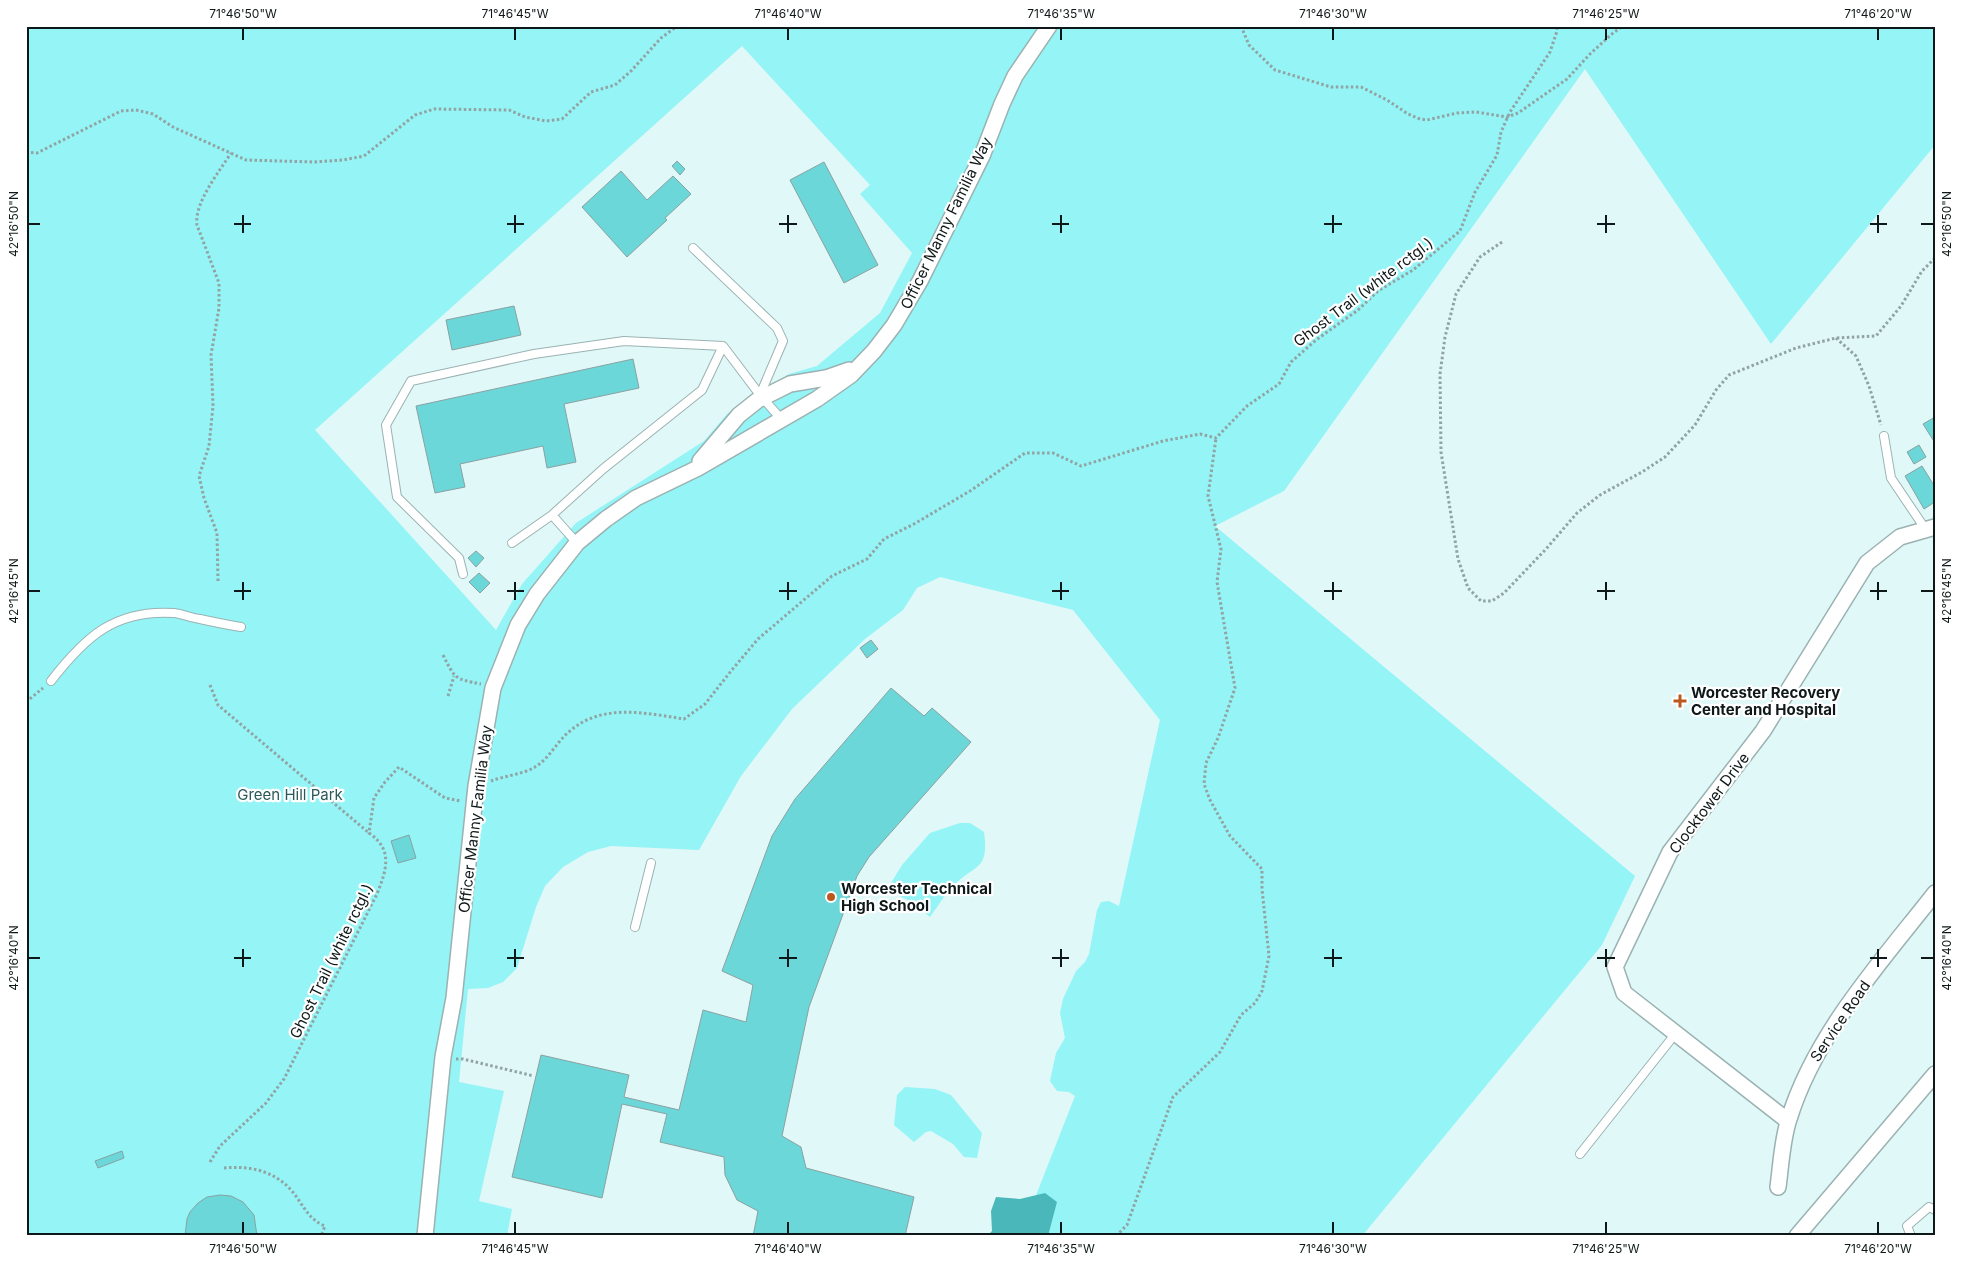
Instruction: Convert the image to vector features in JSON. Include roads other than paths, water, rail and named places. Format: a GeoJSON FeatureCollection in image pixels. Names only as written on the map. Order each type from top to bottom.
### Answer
{"type":"FeatureCollection","features":[{"type":"Feature","properties":{"kind":"street","name":"Officer Manny Familia Way"},"geometry":{"type":"LineString","coordinates":[[425,1236],[443,1057],[456,990],[476,786],[493,687],[518,624],[537,594],[577,543],[606,519],[636,498],[782,420],[851,375],[863,363],[894,324],[920,281],[982,156],[1015,76],[1049,26]]}},
{"type":"Feature","properties":{"kind":"street","name":"Officer Manny Familia Way"},"geometry":{"type":"LineString","coordinates":[[676,478],[706,455],[739,415],[761,396],[790,384],[826,378],[863,363]]}},
{"type":"Feature","properties":{"kind":"street","name":"Clocktower Drive"},"geometry":{"type":"LineString","coordinates":[[1788,1121],[1624,993],[1616,967],[1670,852],[1763,731],[1868,563],[1900,537],[1930,528]]}},
{"type":"Feature","properties":{"kind":"street","name":"Service Road"},"geometry":{"type":"LineString","coordinates":[[1778,1187],[1788,1121],[1814,1058],[1849,1005],[1935,892]]}},
{"type":"Feature","properties":{"kind":"street"},"geometry":{"type":"LineString","coordinates":[[1797,1236],[1935,1074]]}},
{"type":"Feature","properties":{"kind":"lane"},"geometry":{"type":"LineString","coordinates":[[693,248],[777,328],[783,341],[761,396]]}},
{"type":"Feature","properties":{"kind":"lane"},"geometry":{"type":"LineString","coordinates":[[463,574],[459,558],[397,497],[386,426],[411,381],[534,354],[624,341],[722,346],[782,420]]}},
{"type":"Feature","properties":{"kind":"lane"},"geometry":{"type":"LineString","coordinates":[[512,543],[552,514],[603,469],[702,390],[722,346]]}},
{"type":"Feature","properties":{"kind":"lane"},"geometry":{"type":"LineString","coordinates":[[1884,436],[1891,478],[1930,528]]}},
{"type":"Feature","properties":{"kind":"lane"},"geometry":{"type":"LineString","coordinates":[[552,514],[577,543]]}},
{"type":"Feature","properties":{"kind":"lane"},"geometry":{"type":"LineString","coordinates":[[51,681],[70,657],[89,638],[121,620],[140,613],[176,613],[241,627]]}},
{"type":"Feature","properties":{"kind":"lane"},"geometry":{"type":"LineString","coordinates":[[635,927],[651,863]]}},
{"type":"Feature","properties":{"kind":"lane"},"geometry":{"type":"LineString","coordinates":[[1580,1154],[1676,1033]]}},
{"type":"Feature","properties":{"kind":"lane"},"geometry":{"type":"LineString","coordinates":[[1911,1236],[1907,1226],[1929,1207],[1935,1210]]}},
{"type":"Feature","properties":{"kind":"place","name":"Worcester Recovery Center and Hospital"},"geometry":{"type":"Point","coordinates":[1680,701]}},
{"type":"Feature","properties":{"kind":"place","name":"Worcester Technical High School"},"geometry":{"type":"Point","coordinates":[831,897]}},
{"type":"Feature","properties":{"kind":"park label","name":"Green Hill Park"},"geometry":{"type":"Point","coordinates":[290,794]}}]}
